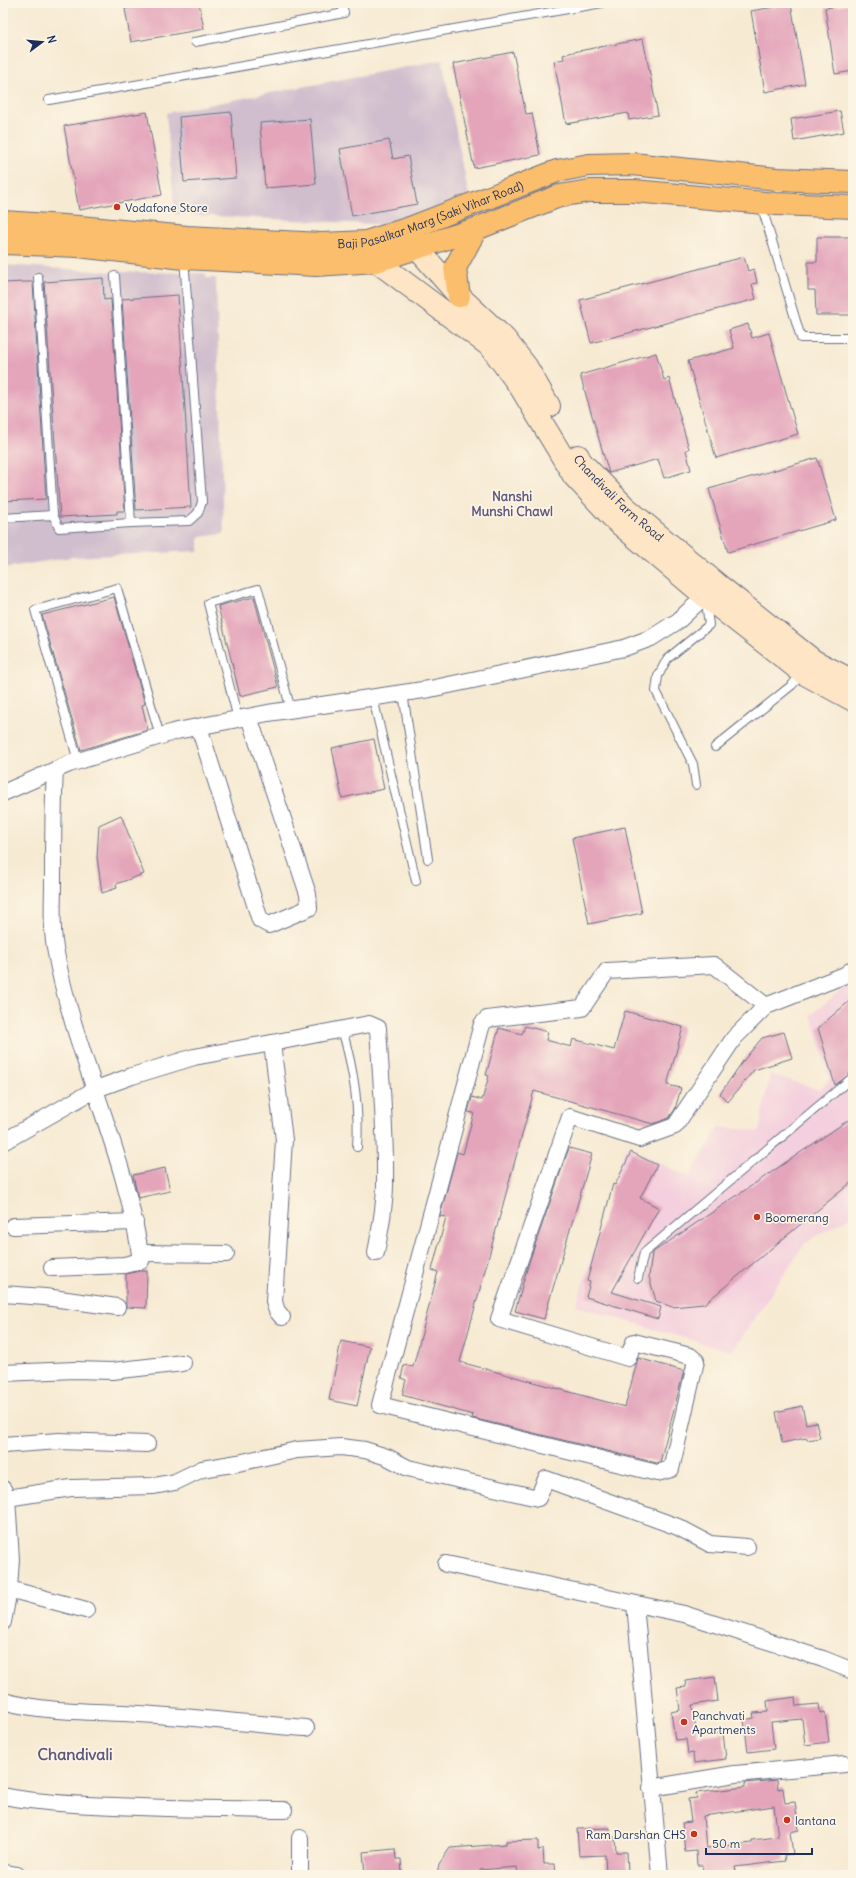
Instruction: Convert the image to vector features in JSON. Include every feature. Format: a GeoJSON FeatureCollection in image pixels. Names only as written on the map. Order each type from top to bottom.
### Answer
{"type":"FeatureCollection","features":[{"type":"Feature","properties":{"kind":"main road","name":"Baji Pasalkar Marg (Saki Vihar Road)"},"geometry":{"type":"LineString","coordinates":[[3,222],[79,227],[185,248],[316,265],[371,251],[413,237],[557,171],[589,165],[632,164],[777,180],[853,182]]}},
{"type":"Feature","properties":{"kind":"main road"},"geometry":{"type":"LineString","coordinates":[[768,204],[777,180]]}},
{"type":"Feature","properties":{"kind":"main road","name":"Baji Pasalkar Marg (Saki Vihar Road)"},"geometry":{"type":"LineString","coordinates":[[413,237],[476,229],[559,196],[589,191],[634,192],[768,204],[853,207]]}},
{"type":"Feature","properties":{"kind":"main road"},"geometry":{"type":"LineString","coordinates":[[458,296],[455,268],[476,229]]}},
{"type":"Feature","properties":{"kind":"main road","name":"Baji Pasalkar Marg (Saki Vihar Road)"},"geometry":{"type":"LineString","coordinates":[[3,243],[185,248]]}},
{"type":"Feature","properties":{"kind":"street"},"geometry":{"type":"LineString","coordinates":[[413,237],[458,296],[510,344],[526,366],[560,440],[574,476],[615,520],[711,590],[853,700]]}},
{"type":"Feature","properties":{"kind":"street"},"geometry":{"type":"LineString","coordinates":[[371,251],[492,347],[560,440]]}},
{"type":"Feature","properties":{"kind":"street"},"geometry":{"type":"LineString","coordinates":[[3,793],[78,761],[160,736],[243,718],[403,694],[624,648],[651,638],[678,621],[711,590]]}},
{"type":"Feature","properties":{"kind":"street"},"geometry":{"type":"LineString","coordinates":[[809,667],[853,682]]}},
{"type":"Feature","properties":{"kind":"street"},"geometry":{"type":"LineString","coordinates":[[199,727],[260,920],[268,925],[310,908],[308,894],[243,718]]}},
{"type":"Feature","properties":{"kind":"street"},"geometry":{"type":"LineString","coordinates":[[52,1268],[124,1265],[141,1261],[135,1222],[96,1088],[84,1056],[55,947],[53,871],[55,770]]}},
{"type":"Feature","properties":{"kind":"street"},"geometry":{"type":"LineString","coordinates":[[766,1006],[714,965],[607,971],[582,1008],[487,1019],[482,1024],[380,1404],[657,1473],[671,1469],[696,1361],[690,1356],[634,1342],[628,1358],[499,1319],[570,1117],[639,1139],[675,1126],[734,1038],[766,1006],[845,975],[853,969]]}},
{"type":"Feature","properties":{"kind":"street"},"geometry":{"type":"LineString","coordinates":[[3,1142],[96,1088],[132,1076],[194,1057],[370,1024],[378,1028],[385,1184],[376,1253]]}},
{"type":"Feature","properties":{"kind":"street"},"geometry":{"type":"LineString","coordinates":[[272,1043],[284,1140],[274,1302],[277,1311],[282,1317]]}},
{"type":"Feature","properties":{"kind":"street"},"geometry":{"type":"LineString","coordinates":[[13,1226],[135,1222]]}},
{"type":"Feature","properties":{"kind":"street"},"geometry":{"type":"LineString","coordinates":[[140,1253],[226,1254]]}},
{"type":"Feature","properties":{"kind":"street"},"geometry":{"type":"LineString","coordinates":[[3,1294],[45,1296],[117,1307]]}},
{"type":"Feature","properties":{"kind":"street"},"geometry":{"type":"LineString","coordinates":[[3,1373],[75,1370],[112,1371],[183,1362]]}},
{"type":"Feature","properties":{"kind":"street"},"geometry":{"type":"LineString","coordinates":[[3,1445],[59,1441],[147,1444]]}},
{"type":"Feature","properties":{"kind":"street"},"geometry":{"type":"LineString","coordinates":[[3,1622],[9,1589],[11,1559],[5,1494],[71,1488],[154,1486],[175,1482],[202,1468],[238,1463],[297,1450],[341,1447],[365,1450],[387,1457],[408,1468],[538,1498],[546,1478],[678,1526],[710,1544],[747,1547]]}},
{"type":"Feature","properties":{"kind":"street"},"geometry":{"type":"LineString","coordinates":[[446,1564],[684,1614],[823,1658],[853,1671]]}},
{"type":"Feature","properties":{"kind":"street"},"geometry":{"type":"LineString","coordinates":[[9,1589],[86,1610]]}},
{"type":"Feature","properties":{"kind":"street"},"geometry":{"type":"LineString","coordinates":[[635,1604],[660,1875]]}},
{"type":"Feature","properties":{"kind":"street"},"geometry":{"type":"LineString","coordinates":[[3,1701],[17,1705],[65,1711],[140,1714],[306,1728]]}},
{"type":"Feature","properties":{"kind":"street"},"geometry":{"type":"LineString","coordinates":[[651,1788],[734,1774],[845,1764]]}},
{"type":"Feature","properties":{"kind":"street"},"geometry":{"type":"LineString","coordinates":[[3,1796],[35,1802],[174,1809],[284,1810]]}},
{"type":"Feature","properties":{"kind":"street"},"geometry":{"type":"LineString","coordinates":[[300,1838],[300,1875]]}},
{"type":"Feature","properties":{"kind":"street"},"geometry":{"type":"LineString","coordinates":[[3,1873],[17,1875]]}},
{"type":"Feature","properties":{"kind":"lane"},"geometry":{"type":"LineString","coordinates":[[195,42],[344,13],[342,3]]}},
{"type":"Feature","properties":{"kind":"lane"},"geometry":{"type":"LineString","coordinates":[[49,100],[602,3]]}},
{"type":"Feature","properties":{"kind":"lane"},"geometry":{"type":"LineString","coordinates":[[768,204],[801,338],[853,338]]}},
{"type":"Feature","properties":{"kind":"lane"},"geometry":{"type":"LineString","coordinates":[[38,277],[53,515],[58,528],[189,521],[198,513],[202,502],[185,248]]}},
{"type":"Feature","properties":{"kind":"lane"},"geometry":{"type":"LineString","coordinates":[[115,276],[131,523]]}},
{"type":"Feature","properties":{"kind":"lane"},"geometry":{"type":"LineString","coordinates":[[3,518],[53,515]]}},
{"type":"Feature","properties":{"kind":"lane"},"geometry":{"type":"LineString","coordinates":[[78,761],[35,610],[117,588],[160,736]]}},
{"type":"Feature","properties":{"kind":"lane"},"geometry":{"type":"LineString","coordinates":[[243,718],[208,603],[258,589],[291,710]]}},
{"type":"Feature","properties":{"kind":"lane"},"geometry":{"type":"LineString","coordinates":[[696,786],[693,764],[656,691],[658,676],[668,659],[709,625],[711,590]]}},
{"type":"Feature","properties":{"kind":"lane"},"geometry":{"type":"LineString","coordinates":[[715,747],[792,685],[809,667]]}},
{"type":"Feature","properties":{"kind":"lane"},"geometry":{"type":"LineString","coordinates":[[403,694],[428,859]]}},
{"type":"Feature","properties":{"kind":"lane"},"geometry":{"type":"LineString","coordinates":[[373,698],[416,881]]}},
{"type":"Feature","properties":{"kind":"lane"},"geometry":{"type":"LineString","coordinates":[[342,1029],[352,1074],[359,1125],[357,1147]]}},
{"type":"Feature","properties":{"kind":"lane"},"geometry":{"type":"LineString","coordinates":[[638,1278],[644,1254],[853,1078]]}},
{"type":"Feature","properties":{"kind":"shaded area"},"geometry":{"type":"Polygon","coordinates":[[[442,60],[469,196],[391,225],[175,214],[166,113],[442,60]]]}},
{"type":"Feature","properties":{"kind":"shaded area"},"geometry":{"type":"Polygon","coordinates":[[[3,265],[114,272],[206,273],[206,278],[216,278],[224,534],[199,537],[199,551],[72,557],[3,568],[3,265]]]}},
{"type":"Feature","properties":{"kind":"shaded area"},"geometry":{"type":"Polygon","coordinates":[[[853,980],[853,1216],[805,1243],[732,1352],[576,1306],[626,1147],[689,1177],[719,1127],[759,1131],[770,1074],[820,1090],[830,1079],[811,1015],[853,980]]]}},
{"type":"Feature","properties":{"kind":"building"},"geometry":{"type":"Polygon","coordinates":[[[161,3],[199,3],[204,29],[131,42],[125,9],[161,3]]]}},
{"type":"Feature","properties":{"kind":"building"},"geometry":{"type":"Polygon","coordinates":[[[791,4],[805,84],[765,92],[751,11],[791,4]]]}},
{"type":"Feature","properties":{"kind":"building"},"geometry":{"type":"Polygon","coordinates":[[[853,4],[853,71],[835,74],[825,8],[853,4]]]}},
{"type":"Feature","properties":{"kind":"building"},"geometry":{"type":"Polygon","coordinates":[[[643,39],[658,115],[629,120],[628,113],[566,124],[554,61],[564,59],[563,55],[573,52],[643,39]]]}},
{"type":"Feature","properties":{"kind":"building"},"geometry":{"type":"Polygon","coordinates":[[[513,52],[526,114],[532,113],[540,155],[474,168],[453,64],[513,52]]]}},
{"type":"Feature","properties":{"kind":"building"},"geometry":{"type":"Polygon","coordinates":[[[840,111],[844,132],[794,141],[791,119],[840,111]]]}},
{"type":"Feature","properties":{"kind":"building"},"geometry":{"type":"Polygon","coordinates":[[[147,112],[162,195],[79,210],[64,126],[147,112]]]}},
{"type":"Feature","properties":{"kind":"building"},"geometry":{"type":"Polygon","coordinates":[[[231,112],[236,178],[184,182],[179,117],[231,112]]]}},
{"type":"Feature","properties":{"kind":"building"},"geometry":{"type":"Polygon","coordinates":[[[310,119],[316,184],[265,188],[260,123],[310,119]]]}},
{"type":"Feature","properties":{"kind":"building"},"geometry":{"type":"Polygon","coordinates":[[[389,140],[393,159],[408,156],[417,204],[352,216],[340,149],[389,140]]]}},
{"type":"Feature","properties":{"kind":"building"},"geometry":{"type":"Polygon","coordinates":[[[817,237],[853,237],[853,315],[816,315],[815,290],[808,290],[808,262],[817,262],[817,237]]]}},
{"type":"Feature","properties":{"kind":"building"},"geometry":{"type":"Polygon","coordinates":[[[744,257],[748,271],[754,269],[757,283],[752,284],[756,299],[591,343],[580,300],[744,257]]]}},
{"type":"Feature","properties":{"kind":"building"},"geometry":{"type":"Polygon","coordinates":[[[103,278],[104,300],[111,299],[125,511],[117,511],[117,514],[60,517],[44,282],[103,278]]]}},
{"type":"Feature","properties":{"kind":"building"},"geometry":{"type":"Polygon","coordinates":[[[33,282],[46,499],[3,501],[3,283],[33,282]]]}},
{"type":"Feature","properties":{"kind":"building"},"geometry":{"type":"Polygon","coordinates":[[[178,295],[191,507],[136,510],[122,299],[178,295]]]}},
{"type":"Feature","properties":{"kind":"building"},"geometry":{"type":"Polygon","coordinates":[[[748,324],[752,338],[769,333],[798,434],[716,458],[688,361],[734,348],[729,330],[748,324]]]}},
{"type":"Feature","properties":{"kind":"building"},"geometry":{"type":"Polygon","coordinates":[[[656,353],[664,380],[669,378],[689,449],[686,450],[691,470],[664,478],[658,459],[609,473],[580,375],[656,353]]]}},
{"type":"Feature","properties":{"kind":"building"},"geometry":{"type":"Polygon","coordinates":[[[817,458],[836,520],[728,552],[709,489],[817,458]]]}},
{"type":"Feature","properties":{"kind":"building"},"geometry":{"type":"Polygon","coordinates":[[[114,597],[145,704],[142,705],[148,730],[81,750],[42,615],[114,597]]]}},
{"type":"Feature","properties":{"kind":"building"},"geometry":{"type":"Polygon","coordinates":[[[254,597],[278,687],[240,696],[218,606],[254,597]]]}},
{"type":"Feature","properties":{"kind":"building"},"geometry":{"type":"Polygon","coordinates":[[[374,739],[384,789],[342,798],[332,748],[374,739]]]}},
{"type":"Feature","properties":{"kind":"building"},"geometry":{"type":"Polygon","coordinates":[[[121,815],[144,874],[116,884],[117,888],[102,893],[97,857],[99,825],[121,815]]]}},
{"type":"Feature","properties":{"kind":"building"},"geometry":{"type":"Polygon","coordinates":[[[625,827],[642,913],[589,924],[572,838],[625,827]]]}},
{"type":"Feature","properties":{"kind":"building"},"geometry":{"type":"Polygon","coordinates":[[[853,998],[853,1072],[835,1085],[818,1028],[853,998]]]}},
{"type":"Feature","properties":{"kind":"building"},"geometry":{"type":"Polygon","coordinates":[[[625,1011],[683,1027],[667,1085],[681,1088],[675,1109],[669,1118],[653,1124],[534,1091],[460,1362],[625,1407],[638,1358],[684,1371],[660,1462],[657,1463],[472,1418],[473,1415],[402,1395],[406,1380],[401,1378],[404,1365],[413,1367],[438,1272],[432,1270],[446,1217],[440,1216],[457,1152],[463,1154],[474,1113],[468,1112],[472,1097],[482,1100],[489,1076],[486,1075],[499,1028],[522,1034],[525,1026],[548,1032],[546,1040],[571,1047],[573,1039],[614,1050],[625,1011]]]}},
{"type":"Feature","properties":{"kind":"building"},"geometry":{"type":"Polygon","coordinates":[[[784,1032],[792,1058],[754,1070],[728,1102],[720,1094],[743,1061],[762,1038],[784,1032]]]}},
{"type":"Feature","properties":{"kind":"building","name":"Boomerang"},"geometry":{"type":"Polygon","coordinates":[[[853,1117],[853,1181],[704,1304],[672,1307],[656,1301],[649,1277],[652,1253],[853,1117]]]}},
{"type":"Feature","properties":{"kind":"building"},"geometry":{"type":"Polygon","coordinates":[[[569,1148],[592,1154],[544,1319],[515,1311],[529,1262],[569,1148]]]}},
{"type":"Feature","properties":{"kind":"building"},"geometry":{"type":"Polygon","coordinates":[[[631,1152],[657,1165],[640,1198],[659,1208],[612,1292],[661,1307],[658,1319],[586,1297],[590,1282],[587,1281],[613,1184],[615,1185],[631,1152]]]}},
{"type":"Feature","properties":{"kind":"building"},"geometry":{"type":"Polygon","coordinates":[[[165,1168],[170,1191],[138,1198],[133,1175],[165,1168]]]}},
{"type":"Feature","properties":{"kind":"building"},"geometry":{"type":"Polygon","coordinates":[[[147,1271],[146,1308],[126,1307],[126,1274],[147,1271]]]}},
{"type":"Feature","properties":{"kind":"building"},"geometry":{"type":"Polygon","coordinates":[[[341,1341],[370,1347],[357,1406],[329,1400],[341,1341]]]}},
{"type":"Feature","properties":{"kind":"building"},"geometry":{"type":"Polygon","coordinates":[[[802,1406],[806,1424],[816,1422],[820,1438],[807,1440],[806,1438],[782,1443],[776,1412],[802,1406]]]}},
{"type":"Feature","properties":{"kind":"building","name":"Panchvati Apartments"},"geometry":{"type":"Polygon","coordinates":[[[715,1677],[718,1701],[692,1705],[697,1736],[723,1733],[726,1759],[694,1763],[693,1753],[688,1754],[686,1739],[675,1740],[671,1712],[680,1710],[677,1688],[686,1687],[685,1681],[715,1677]]]}},
{"type":"Feature","properties":{"kind":"building"},"geometry":{"type":"Polygon","coordinates":[[[795,1697],[796,1706],[819,1704],[820,1713],[825,1712],[829,1742],[805,1745],[802,1719],[771,1722],[774,1749],[748,1752],[744,1720],[754,1718],[753,1713],[768,1712],[767,1701],[795,1697]]]}},
{"type":"Feature","properties":{"kind":"building"},"geometry":{"type":"Polygon","coordinates":[[[777,1780],[778,1789],[783,1788],[785,1803],[795,1802],[799,1830],[790,1832],[793,1854],[784,1855],[785,1861],[735,1867],[736,1871],[704,1875],[702,1865],[697,1865],[696,1851],[685,1852],[682,1823],[691,1822],[688,1799],[697,1798],[696,1793],[745,1787],[745,1783],[777,1780]],[[774,1806],[703,1816],[706,1848],[752,1843],[752,1840],[778,1837],[774,1806]]]}},
{"type":"Feature","properties":{"kind":"building"},"geometry":{"type":"Polygon","coordinates":[[[610,1828],[610,1838],[615,1837],[616,1852],[627,1852],[628,1875],[606,1875],[605,1855],[579,1856],[577,1829],[610,1828]]]}},
{"type":"Feature","properties":{"kind":"building"},"geometry":{"type":"Polygon","coordinates":[[[538,1840],[538,1850],[543,1849],[544,1864],[555,1864],[556,1875],[518,1875],[517,1867],[480,1870],[480,1875],[437,1875],[439,1864],[450,1848],[506,1844],[506,1841],[538,1840]]]}},
{"type":"Feature","properties":{"kind":"building"},"geometry":{"type":"Polygon","coordinates":[[[395,1849],[396,1859],[401,1859],[402,1875],[365,1875],[363,1852],[395,1849]]]}},
{"type":"Feature","properties":{"kind":"place","name":"Vodafone Store"},"geometry":{"type":"Point","coordinates":[117,207]}},
{"type":"Feature","properties":{"kind":"place","name":"Boomerang"},"geometry":{"type":"Point","coordinates":[757,1217]}},
{"type":"Feature","properties":{"kind":"place","name":"Panchvati Apartments"},"geometry":{"type":"Point","coordinates":[684,1722]}},
{"type":"Feature","properties":{"kind":"place","name":"lantana"},"geometry":{"type":"Point","coordinates":[787,1820]}},
{"type":"Feature","properties":{"kind":"place","name":"Ram Darshan CHS"},"geometry":{"type":"Point","coordinates":[694,1834]}},
{"type":"Feature","properties":{"kind":"district","name":"Nanshi Munshi Chawl"},"geometry":{"type":"Point","coordinates":[512,504]}},
{"type":"Feature","properties":{"kind":"district","name":"Chandivali"},"geometry":{"type":"Point","coordinates":[75,1754]}}]}
